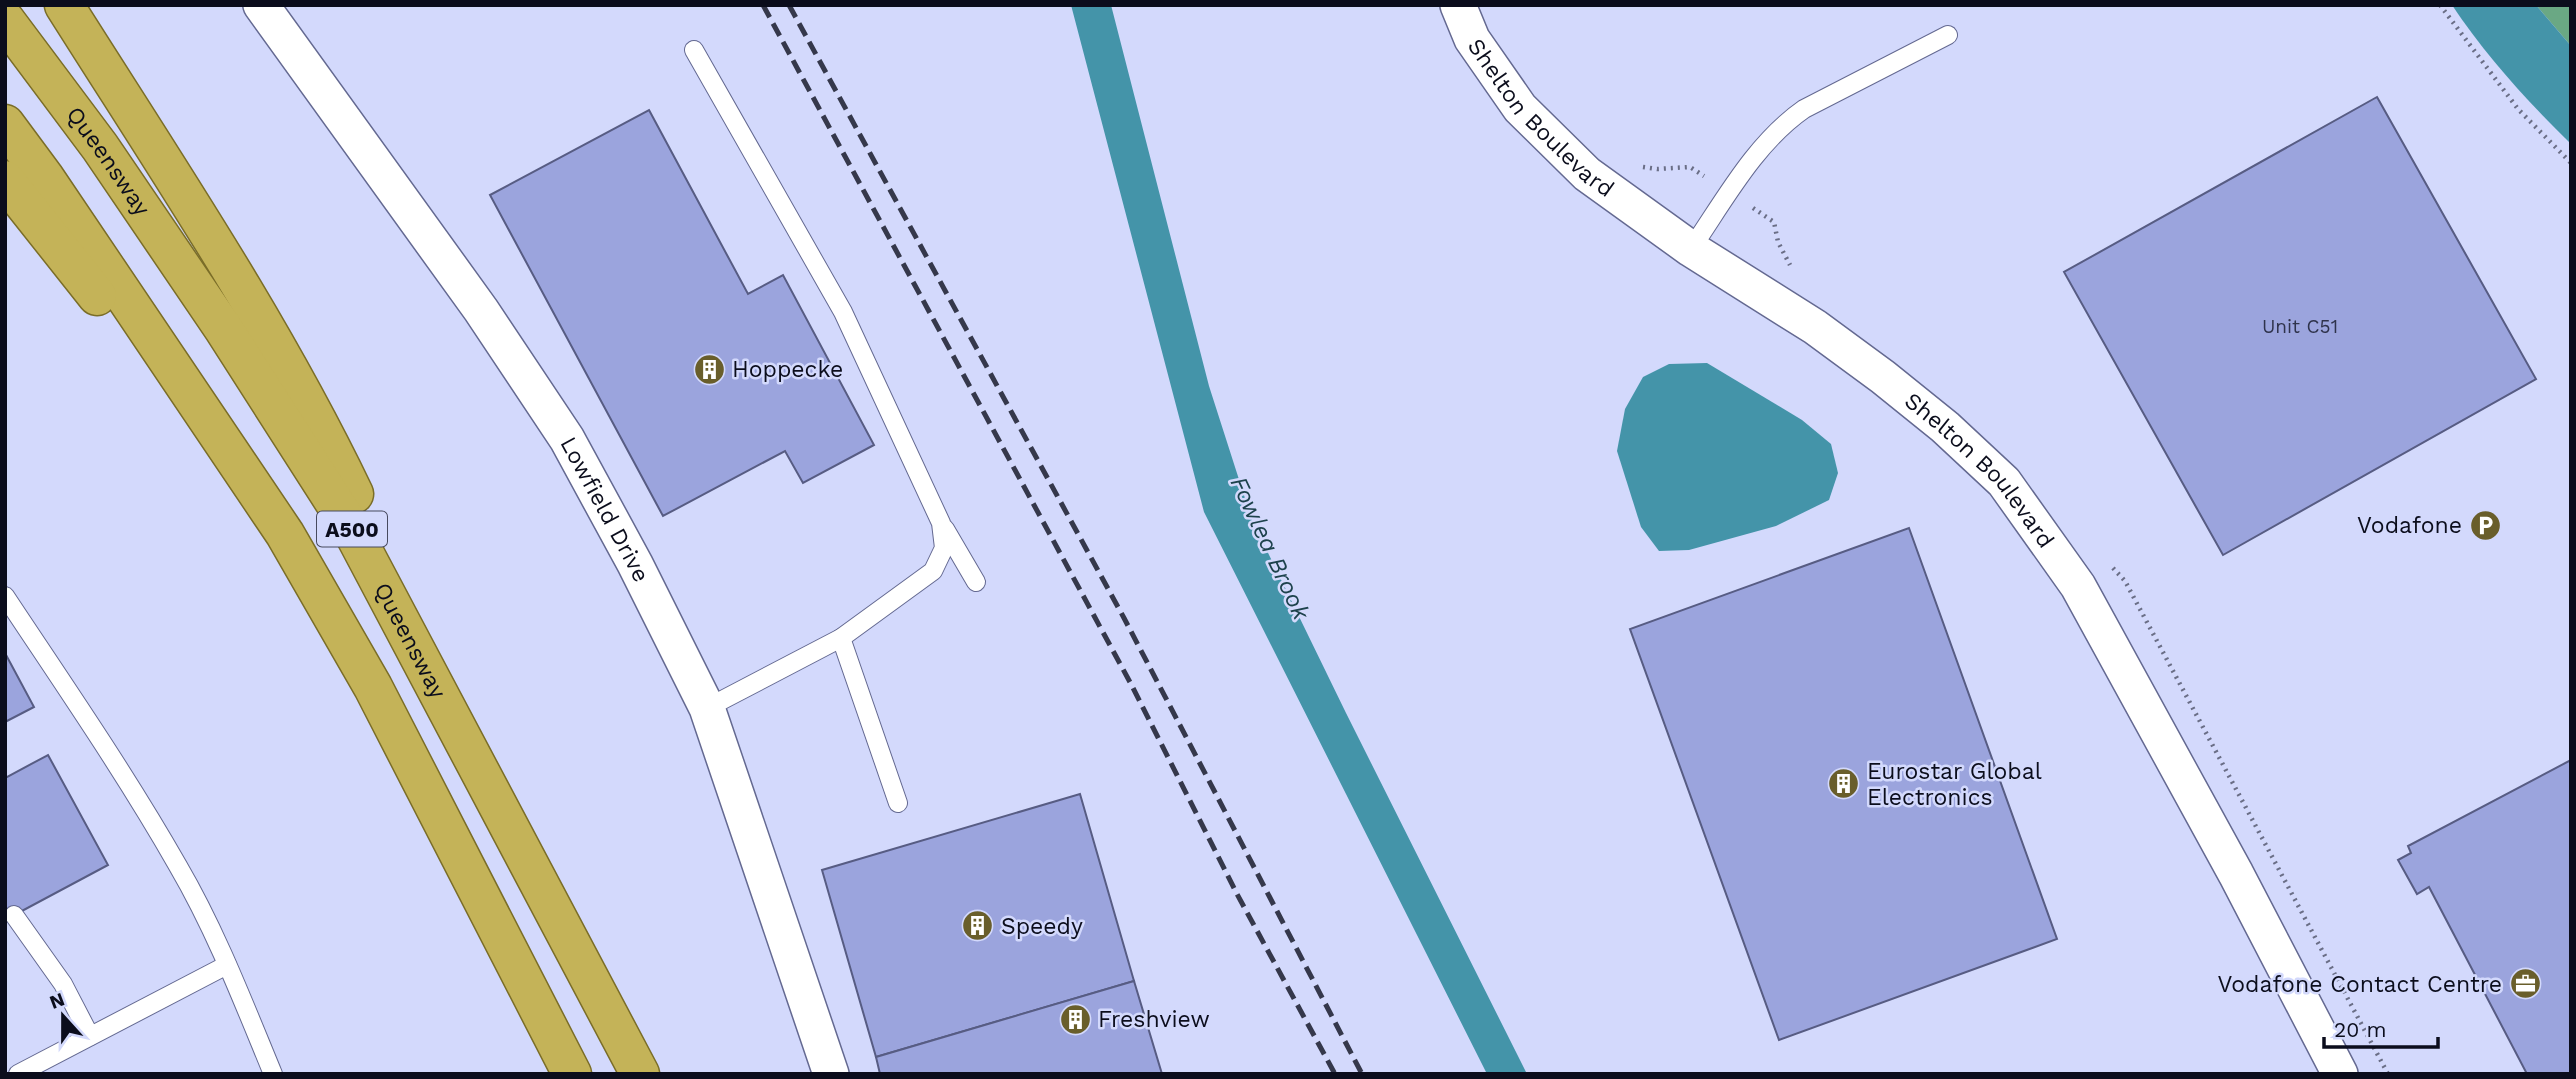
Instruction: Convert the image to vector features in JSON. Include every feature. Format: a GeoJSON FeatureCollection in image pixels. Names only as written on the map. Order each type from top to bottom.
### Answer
{"type":"FeatureCollection","features":[{"type":"Feature","properties":{"kind":"highway"},"geometry":{"type":"LineString","coordinates":[[64,5],[252,306],[327,438],[524,853]]}},
{"type":"Feature","properties":{"kind":"highway","name":"Queensway"},"geometry":{"type":"LineString","coordinates":[[5,20],[100,147],[207,305],[351,528],[640,1074]]}},
{"type":"Feature","properties":{"kind":"highway","name":"A500"},"geometry":{"type":"LineString","coordinates":[[5,124],[45,178],[285,534],[373,687],[572,1074]]}},
{"type":"Feature","properties":{"kind":"highway"},"geometry":{"type":"LineString","coordinates":[[5,180],[285,534]]}},
{"type":"Feature","properties":{"kind":"street","name":"Lowfield Drive"},"geometry":{"type":"LineString","coordinates":[[261,5],[481,310],[567,439],[635,564],[707,708],[831,1074]]}},
{"type":"Feature","properties":{"kind":"street","name":"Shelton Boulevard"},"geometry":{"type":"LineString","coordinates":[[1458,5],[1472,39],[1520,108],[1587,174],[1691,249],[1815,327],[1874,370],[1944,427],[2004,482],[2078,586],[2236,874],[2340,1074]]}},
{"type":"Feature","properties":{"kind":"lane"},"geometry":{"type":"LineString","coordinates":[[1691,249],[1760,150],[1786,122],[1804,109],[1948,35]]}},
{"type":"Feature","properties":{"kind":"lane"},"geometry":{"type":"LineString","coordinates":[[694,50],[843,312],[942,523],[976,582]]}},
{"type":"Feature","properties":{"kind":"lane"},"geometry":{"type":"LineString","coordinates":[[707,708],[841,638],[933,572],[944,548],[942,523]]}},
{"type":"Feature","properties":{"kind":"lane"},"geometry":{"type":"LineString","coordinates":[[5,596],[116,764],[179,868],[227,965],[273,1074]]}},
{"type":"Feature","properties":{"kind":"lane"},"geometry":{"type":"LineString","coordinates":[[841,638],[898,803]]}},
{"type":"Feature","properties":{"kind":"lane"},"geometry":{"type":"LineString","coordinates":[[14,915],[63,984],[90,1036]]}},
{"type":"Feature","properties":{"kind":"lane"},"geometry":{"type":"LineString","coordinates":[[18,1074],[227,965]]}},
{"type":"Feature","properties":{"kind":"path"},"geometry":{"type":"LineString","coordinates":[[2440,5],[2518,109],[2571,163]]}},
{"type":"Feature","properties":{"kind":"path"},"geometry":{"type":"LineString","coordinates":[[1631,164],[1657,169],[1690,167]]}},
{"type":"Feature","properties":{"kind":"path"},"geometry":{"type":"LineString","coordinates":[[2125,581],[2388,1074]]}},
{"type":"Feature","properties":{"kind":"green space"},"geometry":{"type":"Polygon","coordinates":[[[2536,5],[2571,5],[2571,46],[2536,5]]]}},
{"type":"Feature","properties":{"kind":"water"},"geometry":{"type":"Polygon","coordinates":[[[1071,5],[1111,5],[1209,386],[1252,520],[1527,1074],[1487,1074],[1204,512],[1071,5]]]}},
{"type":"Feature","properties":{"kind":"water"},"geometry":{"type":"Polygon","coordinates":[[[2452,5],[2536,5],[2571,46],[2571,144],[2508,78],[2452,5]]]}},
{"type":"Feature","properties":{"kind":"water"},"geometry":{"type":"Polygon","coordinates":[[[1707,363],[1802,420],[1831,444],[1838,473],[1829,500],[1776,526],[1689,550],[1659,551],[1641,527],[1617,451],[1625,409],[1643,377],[1669,364],[1707,363]]]}},
{"type":"Feature","properties":{"kind":"building"},"geometry":{"type":"Polygon","coordinates":[[[2377,97],[2536,379],[2223,555],[2064,272],[2377,97]]]}},
{"type":"Feature","properties":{"kind":"building","name":"Hoppecke"},"geometry":{"type":"Polygon","coordinates":[[[649,110],[748,294],[783,275],[874,445],[803,483],[785,451],[663,516],[490,195],[649,110]]]}},
{"type":"Feature","properties":{"kind":"building","name":"Eurostar Global Electronics"},"geometry":{"type":"Polygon","coordinates":[[[1909,528],[2057,939],[1779,1040],[1630,629],[1909,528]]]}},
{"type":"Feature","properties":{"kind":"building"},"geometry":{"type":"Polygon","coordinates":[[[5,653],[34,707],[5,722],[5,653]]]}},
{"type":"Feature","properties":{"kind":"building"},"geometry":{"type":"Polygon","coordinates":[[[48,755],[108,865],[5,920],[5,778],[48,755]]]}},
{"type":"Feature","properties":{"kind":"building","name":"Vodafone Contact Centre"},"geometry":{"type":"Polygon","coordinates":[[[2571,760],[2571,1074],[2527,1074],[2429,887],[2417,894],[2398,860],[2411,853],[2408,846],[2571,760]]]}},
{"type":"Feature","properties":{"kind":"building","name":"Speedy"},"geometry":{"type":"Polygon","coordinates":[[[1080,794],[1134,981],[876,1057],[822,870],[1080,794]]]}},
{"type":"Feature","properties":{"kind":"building","name":"Freshview"},"geometry":{"type":"Polygon","coordinates":[[[1134,981],[1162,1074],[880,1074],[876,1057],[1134,981]]]}},
{"type":"Feature","properties":{"kind":"railway"},"geometry":{"type":"LineString","coordinates":[[763,5],[1131,684],[1237,894],[1335,1074]]}},
{"type":"Feature","properties":{"kind":"railway"},"geometry":{"type":"LineString","coordinates":[[789,5],[1124,618],[1362,1074]]}},
{"type":"Feature","properties":{"kind":"place","name":"Hoppecke"},"geometry":{"type":"Point","coordinates":[709,369]}},
{"type":"Feature","properties":{"kind":"place","name":"Vodafone"},"geometry":{"type":"Point","coordinates":[2485,525]}},
{"type":"Feature","properties":{"kind":"place","name":"Eurostar Global Electronics"},"geometry":{"type":"Point","coordinates":[1844,784]}},
{"type":"Feature","properties":{"kind":"place","name":"Speedy"},"geometry":{"type":"Point","coordinates":[978,926]}},
{"type":"Feature","properties":{"kind":"place","name":"Vodafone Contact Centre"},"geometry":{"type":"Point","coordinates":[2525,984]}},
{"type":"Feature","properties":{"kind":"place","name":"Freshview"},"geometry":{"type":"Point","coordinates":[1075,1019]}},
{"type":"Feature","properties":{"kind":"water label","name":"Fowlea Brook"},"geometry":{"type":"Point","coordinates":[1270,548]}}]}
